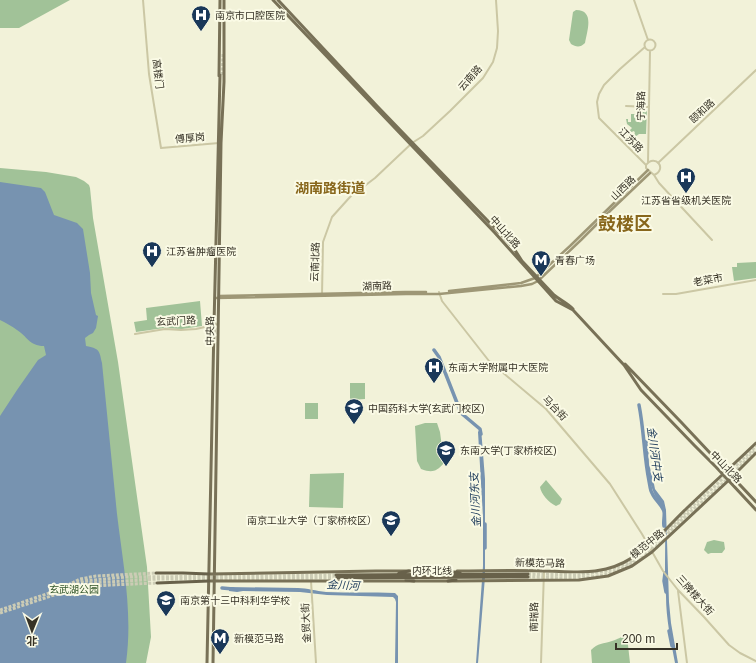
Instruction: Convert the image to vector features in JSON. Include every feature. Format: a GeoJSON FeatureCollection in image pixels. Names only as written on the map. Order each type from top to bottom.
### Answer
{"type":"FeatureCollection","features":[{"type":"Feature","properties":{"kind":"highway"},"geometry":{"type":"LineString","coordinates":[[390,576],[409,571]]}},
{"type":"Feature","properties":{"kind":"highway"},"geometry":{"type":"LineString","coordinates":[[448,571],[475,576]]}},
{"type":"Feature","properties":{"kind":"highway"},"geometry":{"type":"LineString","coordinates":[[156,573],[209,574]]}},
{"type":"Feature","properties":{"kind":"highway"},"geometry":{"type":"LineString","coordinates":[[198,573],[200,576],[199,582]]}},
{"type":"Feature","properties":{"kind":"highway","name":"内环北线"},"geometry":{"type":"LineString","coordinates":[[336,577],[390,576],[475,576],[489,580],[528,576],[491,573],[475,576],[468,578],[390,576]]}},
{"type":"Feature","properties":{"kind":"highway"},"geometry":{"type":"LineString","coordinates":[[390,576],[414,581]]}},
{"type":"Feature","properties":{"kind":"highway"},"geometry":{"type":"LineString","coordinates":[[448,581],[468,578]]}},
{"type":"Feature","properties":{"kind":"highway"},"geometry":{"type":"LineString","coordinates":[[157,583],[209,581]]}},
{"type":"Feature","properties":{"kind":"main road","name":"中央路"},"geometry":{"type":"LineString","coordinates":[[213,663],[219,297],[218,84],[220,0]]}},
{"type":"Feature","properties":{"kind":"main road","name":"中央路"},"geometry":{"type":"LineString","coordinates":[[219,143],[224,82],[224,0]]}},
{"type":"Feature","properties":{"kind":"main road","name":"中山北路"},"geometry":{"type":"LineString","coordinates":[[273,0],[412,144],[556,301],[573,310],[624,365],[641,390],[756,510]]}},
{"type":"Feature","properties":{"kind":"main road"},"geometry":{"type":"LineString","coordinates":[[278,0],[412,144]]}},
{"type":"Feature","properties":{"kind":"main road","name":"中央路"},"geometry":{"type":"LineString","coordinates":[[207,663],[221,75],[219,104]]}},
{"type":"Feature","properties":{"kind":"main road","name":"山西路"},"geometry":{"type":"LineString","coordinates":[[537,279],[581,240],[649,172]]}},
{"type":"Feature","properties":{"kind":"main road","name":"中山北路"},"geometry":{"type":"LineString","coordinates":[[537,279],[558,299],[574,309],[756,502]]}},
{"type":"Feature","properties":{"kind":"main road","name":"湖南路"},"geometry":{"type":"LineString","coordinates":[[215,297],[405,292],[439,293],[521,283],[537,279]]}},
{"type":"Feature","properties":{"kind":"main road","name":"模范中路"},"geometry":{"type":"LineString","coordinates":[[649,546],[687,507],[756,443]]}},
{"type":"Feature","properties":{"kind":"main road","name":"模范中路"},"geometry":{"type":"LineString","coordinates":[[518,581],[579,580],[608,576],[632,566],[652,552],[756,453]]}},
{"type":"Feature","properties":{"kind":"main road","name":"新模范马路"},"geometry":{"type":"LineString","coordinates":[[491,573],[544,571],[579,572],[605,569],[624,563],[649,546]]}},
{"type":"Feature","properties":{"kind":"main road"},"geometry":{"type":"LineString","coordinates":[[209,574],[448,571]]}},
{"type":"Feature","properties":{"kind":"main road"},"geometry":{"type":"LineString","coordinates":[[227,573],[226,579],[229,581]]}},
{"type":"Feature","properties":{"kind":"main road"},"geometry":{"type":"LineString","coordinates":[[209,581],[448,581],[475,576]]}},
{"type":"Feature","properties":{"kind":"main road","name":"新模范马路"},"geometry":{"type":"LineString","coordinates":[[489,580],[518,581]]}},
{"type":"Feature","properties":{"kind":"street","name":"高楼门"},"geometry":{"type":"LineString","coordinates":[[143,0],[149,74],[161,148]]}},
{"type":"Feature","properties":{"kind":"street","name":"云南路"},"geometry":{"type":"LineString","coordinates":[[412,144],[423,136],[463,99],[483,78],[493,62],[497,48],[498,31],[496,0]]}},
{"type":"Feature","properties":{"kind":"street"},"geometry":{"type":"LineString","coordinates":[[634,0],[648,40],[645,47],[650,51],[654,49],[656,44],[653,40],[648,40]]}},
{"type":"Feature","properties":{"kind":"street","name":"江苏路"},"geometry":{"type":"LineString","coordinates":[[645,47],[604,85],[597,102],[599,118],[646,165],[649,172]]}},
{"type":"Feature","properties":{"kind":"street","name":"宁海路"},"geometry":{"type":"LineString","coordinates":[[648,162],[650,51]]}},
{"type":"Feature","properties":{"kind":"street","name":"颐和路"},"geometry":{"type":"LineString","coordinates":[[658,163],[756,70]]}},
{"type":"Feature","properties":{"kind":"street"},"geometry":{"type":"LineString","coordinates":[[626,106],[649,107]]}},
{"type":"Feature","properties":{"kind":"street","name":"傅厚岗"},"geometry":{"type":"LineString","coordinates":[[161,148],[219,143]]}},
{"type":"Feature","properties":{"kind":"street","name":"云南北路"},"geometry":{"type":"LineString","coordinates":[[322,295],[323,242],[332,217],[350,198],[375,178],[412,144]]}},
{"type":"Feature","properties":{"kind":"street"},"geometry":{"type":"LineString","coordinates":[[646,165],[648,162],[653,160],[658,163],[660,170],[654,175]]}},
{"type":"Feature","properties":{"kind":"street"},"geometry":{"type":"LineString","coordinates":[[649,172],[654,175],[659,183],[712,240]]}},
{"type":"Feature","properties":{"kind":"street","name":"老菜市"},"geometry":{"type":"LineString","coordinates":[[663,294],[676,294],[756,280]]}},
{"type":"Feature","properties":{"kind":"street","name":"马台街"},"geometry":{"type":"LineString","coordinates":[[439,293],[442,301],[488,361],[546,409],[610,484],[649,546]]}},
{"type":"Feature","properties":{"kind":"street","name":"玄武门路"},"geometry":{"type":"LineString","coordinates":[[135,334],[155,330],[196,329],[218,324]]}},
{"type":"Feature","properties":{"kind":"street","name":"三牌楼大街"},"geometry":{"type":"LineString","coordinates":[[649,546],[663,571],[678,590],[729,645],[740,653],[756,661]]}},
{"type":"Feature","properties":{"kind":"street","name":"南瑞路"},"geometry":{"type":"LineString","coordinates":[[541,663],[544,571]]}},
{"type":"Feature","properties":{"kind":"street","name":"金贸大街"},"geometry":{"type":"LineString","coordinates":[[312,581],[316,663]]}},
{"type":"Feature","properties":{"kind":"street"},"geometry":{"type":"LineString","coordinates":[[678,590],[687,663]]}},
{"type":"Feature","properties":{"kind":"green space"},"geometry":{"type":"Polygon","coordinates":[[[0,0],[70,0],[19,28],[0,28],[0,0]]]}},
{"type":"Feature","properties":{"kind":"green space"},"geometry":{"type":"Polygon","coordinates":[[[576,10],[586,13],[588,17],[585,43],[581,46],[571,44],[569,40],[573,12],[576,10]]]}},
{"type":"Feature","properties":{"kind":"green space"},"geometry":{"type":"Polygon","coordinates":[[[645,109],[647,109],[646,134],[639,134],[635,137],[633,135],[635,133],[634,131],[628,132],[632,128],[627,124],[626,119],[628,119],[628,122],[631,122],[631,114],[642,114],[642,112],[645,112],[645,109]]]}},
{"type":"Feature","properties":{"kind":"green space","name":"玄武湖公园"},"geometry":{"type":"Polygon","coordinates":[[[0,168],[46,172],[76,177],[84,181],[90,188],[93,218],[118,362],[147,567],[151,637],[146,663],[0,663],[0,168]]]}},
{"type":"Feature","properties":{"kind":"green space"},"geometry":{"type":"Polygon","coordinates":[[[756,262],[756,278],[734,281],[732,267],[737,267],[737,263],[756,262]]]}},
{"type":"Feature","properties":{"kind":"green space"},"geometry":{"type":"Polygon","coordinates":[[[200,301],[202,326],[182,329],[164,328],[136,332],[134,322],[147,320],[146,308],[200,301]]]}},
{"type":"Feature","properties":{"kind":"green space"},"geometry":{"type":"Polygon","coordinates":[[[350,383],[365,383],[365,399],[351,400],[350,383]]]}},
{"type":"Feature","properties":{"kind":"green space"},"geometry":{"type":"Polygon","coordinates":[[[305,403],[318,403],[318,419],[305,419],[305,403]]]}},
{"type":"Feature","properties":{"kind":"green space"},"geometry":{"type":"Polygon","coordinates":[[[425,423],[437,423],[440,432],[444,463],[434,471],[421,469],[417,461],[415,426],[425,423]]]}},
{"type":"Feature","properties":{"kind":"green space"},"geometry":{"type":"Polygon","coordinates":[[[344,473],[343,508],[309,507],[310,474],[344,473]]]}},
{"type":"Feature","properties":{"kind":"green space"},"geometry":{"type":"Polygon","coordinates":[[[546,480],[562,499],[560,504],[556,506],[546,498],[541,490],[540,487],[546,480]]]}},
{"type":"Feature","properties":{"kind":"green space"},"geometry":{"type":"Polygon","coordinates":[[[714,540],[724,542],[725,549],[722,553],[708,554],[704,550],[707,542],[714,540]]]}},
{"type":"Feature","properties":{"kind":"green space"},"geometry":{"type":"Polygon","coordinates":[[[627,636],[630,663],[592,663],[591,650],[596,646],[627,636]]]}},
{"type":"Feature","properties":{"kind":"water","name":"玄武湖公园"},"geometry":{"type":"Polygon","coordinates":[[[0,182],[41,188],[45,192],[54,215],[77,223],[83,229],[90,273],[91,293],[96,315],[98,316],[96,328],[93,333],[85,338],[86,346],[94,348],[98,351],[102,363],[128,607],[128,644],[126,663],[0,663],[0,416],[38,360],[46,355],[44,346],[39,346],[32,343],[20,332],[0,320],[0,182]]]}},
{"type":"Feature","properties":{"kind":"water"},"geometry":{"type":"Polygon","coordinates":[[[481,428],[485,479],[485,577],[478,663],[476,663],[483,566],[483,517],[478,432],[481,428]]]}},
{"type":"Feature","properties":{"kind":"water"},"geometry":{"type":"Polygon","coordinates":[[[647,439],[649,464],[655,489],[664,501],[666,510],[669,602],[678,663],[675,663],[667,613],[664,519],[661,507],[649,479],[645,440],[647,439]]]}},
{"type":"Feature","properties":{"kind":"water"},"geometry":{"type":"Polygon","coordinates":[[[229,587],[301,588],[326,592],[395,593],[398,596],[398,663],[395,663],[396,602],[393,597],[327,595],[300,592],[237,592],[229,591],[229,587]]]}},
{"type":"Feature","properties":{"kind":"waterway","name":"金川河东支"},"geometry":{"type":"LineString","coordinates":[[434,350],[439,357],[461,413],[480,429],[481,434]]}},
{"type":"Feature","properties":{"kind":"waterway","name":"金川河中支"},"geometry":{"type":"LineString","coordinates":[[639,405],[650,489],[664,511],[664,526]]}},
{"type":"Feature","properties":{"kind":"waterway","name":"金川河东支"},"geometry":{"type":"LineString","coordinates":[[485,524],[485,548]]}},
{"type":"Feature","properties":{"kind":"waterway","name":"金川河中支"},"geometry":{"type":"LineString","coordinates":[[665,573],[664,581],[666,592]]}},
{"type":"Feature","properties":{"kind":"waterway","name":"金川河"},"geometry":{"type":"LineString","coordinates":[[222,588],[233,589]]}},
{"type":"Feature","properties":{"kind":"waterway","name":"金川河中支"},"geometry":{"type":"LineString","coordinates":[[669,631],[672,646]]}},
{"type":"Feature","properties":{"kind":"tunnel"},"geometry":{"type":"LineString","coordinates":[[222,75],[223,54]]}},
{"type":"Feature","properties":{"kind":"tunnel"},"geometry":{"type":"LineString","coordinates":[[528,574],[579,575],[606,571],[629,563],[651,546],[756,446]]}},
{"type":"Feature","properties":{"kind":"tunnel"},"geometry":{"type":"LineString","coordinates":[[528,577],[578,578],[598,576],[607,574],[632,563],[652,549],[689,513],[712,494],[756,450]]}},
{"type":"Feature","properties":{"kind":"tunnel"},"geometry":{"type":"LineString","coordinates":[[68,585],[80,579],[96,576],[156,573]]}},
{"type":"Feature","properties":{"kind":"tunnel"},"geometry":{"type":"LineString","coordinates":[[0,610],[84,581],[126,577],[336,575]]}},
{"type":"Feature","properties":{"kind":"tunnel"},"geometry":{"type":"LineString","coordinates":[[0,613],[90,583],[159,579],[336,578]]}},
{"type":"Feature","properties":{"kind":"tunnel"},"geometry":{"type":"LineString","coordinates":[[68,592],[96,586],[157,583]]}},
{"type":"Feature","properties":{"kind":"place","name":"南京市口腔医院"},"geometry":{"type":"Point","coordinates":[201,32]}},
{"type":"Feature","properties":{"kind":"place","name":"江苏省省级机关医院"},"geometry":{"type":"Point","coordinates":[686,194]}},
{"type":"Feature","properties":{"kind":"place","name":"江苏省肿瘤医院"},"geometry":{"type":"Point","coordinates":[152,268]}},
{"type":"Feature","properties":{"kind":"place","name":"青春广场"},"geometry":{"type":"Point","coordinates":[541,277]}},
{"type":"Feature","properties":{"kind":"place","name":"东南大学附属中大医院"},"geometry":{"type":"Point","coordinates":[434,384]}},
{"type":"Feature","properties":{"kind":"place","name":"中国药科大学(玄武门校区)"},"geometry":{"type":"Point","coordinates":[354,425]}},
{"type":"Feature","properties":{"kind":"place","name":"东南大学(丁家桥校区)"},"geometry":{"type":"Point","coordinates":[446,467]}},
{"type":"Feature","properties":{"kind":"place","name":"南京工业大学（丁家桥校区）"},"geometry":{"type":"Point","coordinates":[391,537]}},
{"type":"Feature","properties":{"kind":"place","name":"南京第十三中科利华学校"},"geometry":{"type":"Point","coordinates":[166,617]}},
{"type":"Feature","properties":{"kind":"place","name":"新模范马路"},"geometry":{"type":"Point","coordinates":[220,655]}},
{"type":"Feature","properties":{"kind":"district","name":"湖南路街道"},"geometry":{"type":"Point","coordinates":[330,188]}},
{"type":"Feature","properties":{"kind":"district","name":"鼓楼区"},"geometry":{"type":"Point","coordinates":[625,224]}}]}
